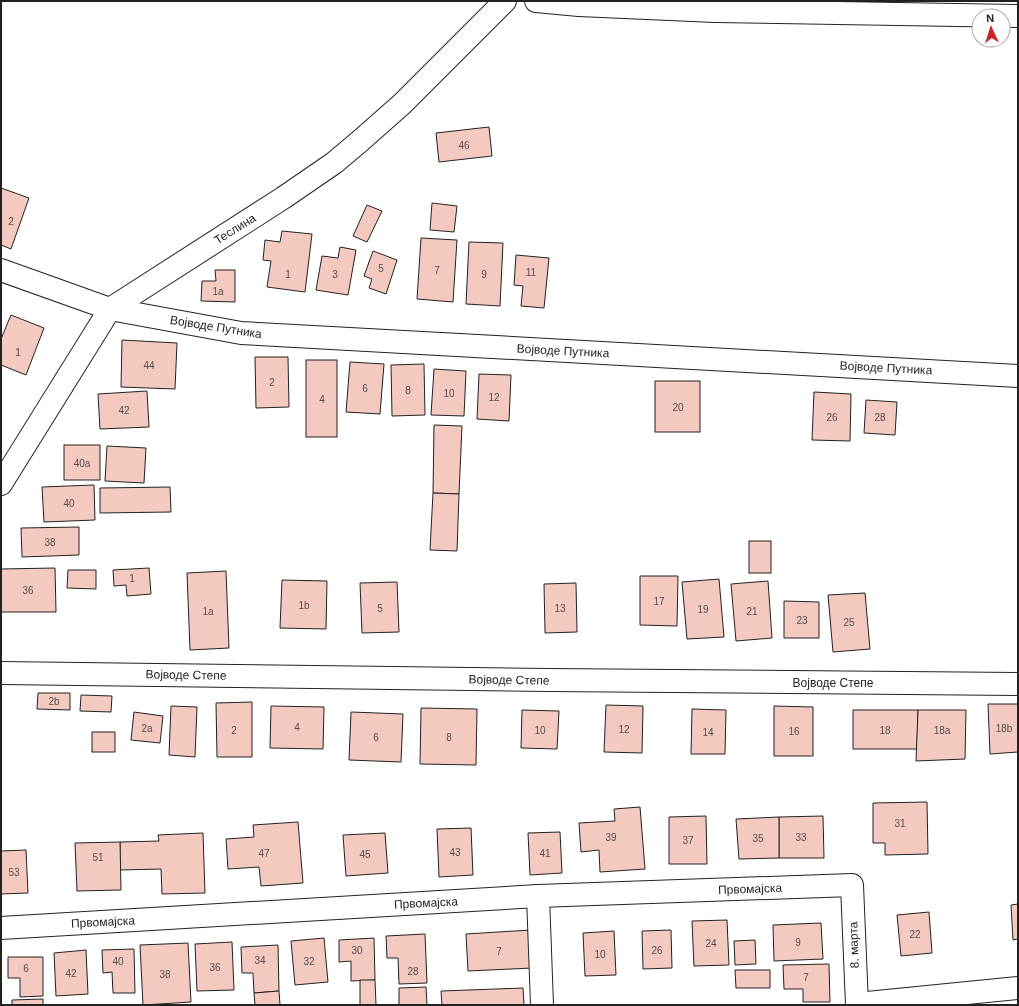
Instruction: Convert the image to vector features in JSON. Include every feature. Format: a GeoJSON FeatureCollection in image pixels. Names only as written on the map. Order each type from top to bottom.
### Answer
{"type":"FeatureCollection","features":[{"type":"Feature","properties":{"kind":"main road","name":"Теслина"},"geometry":{"type":"LineString","coordinates":[[1,484],[110,309],[283,198],[334,163],[402,104],[505,1]]}},
{"type":"Feature","properties":{"kind":"main road"},"geometry":{"type":"LineString","coordinates":[[543,2],[715,11],[1018,16]]}},
{"type":"Feature","properties":{"kind":"main road","name":"Војводе Путника"},"geometry":{"type":"LineString","coordinates":[[1,270],[110,309],[241,333],[1018,376]]}},
{"type":"Feature","properties":{"kind":"main road","name":"Војводе Степе"},"geometry":{"type":"LineString","coordinates":[[1,673],[1018,684]]}},
{"type":"Feature","properties":{"kind":"main road","name":"Првомајска"},"geometry":{"type":"LineString","coordinates":[[1,928],[538,896],[852,885]]}},
{"type":"Feature","properties":{"kind":"main road","name":"8. марта"},"geometry":{"type":"LineString","coordinates":[[852,885],[857,1005]]}},
{"type":"Feature","properties":{"kind":"main road"},"geometry":{"type":"LineString","coordinates":[[538,896],[542,1005]]}},
{"type":"Feature","properties":{"kind":"main road"},"geometry":{"type":"LineString","coordinates":[[857,1005],[1018,988]]}},
{"type":"Feature","properties":{"kind":"building"},"geometry":{"type":"Polygon","coordinates":[[[489,127],[492,156],[439,162],[436,133],[489,127]]]}},
{"type":"Feature","properties":{"kind":"building"},"geometry":{"type":"Polygon","coordinates":[[[1,188],[29,198],[11,249],[1,245],[1,188]]]}},
{"type":"Feature","properties":{"kind":"building"},"geometry":{"type":"Polygon","coordinates":[[[432,203],[457,206],[454,232],[430,230],[432,203]]]}},
{"type":"Feature","properties":{"kind":"building"},"geometry":{"type":"Polygon","coordinates":[[[367,205],[382,211],[367,242],[353,236],[367,205]]]}},
{"type":"Feature","properties":{"kind":"building"},"geometry":{"type":"Polygon","coordinates":[[[282,231],[312,234],[305,292],[267,287],[271,261],[263,260],[265,240],[280,242],[282,231]]]}},
{"type":"Feature","properties":{"kind":"building"},"geometry":{"type":"Polygon","coordinates":[[[421,238],[457,240],[453,302],[417,299],[421,238]]]}},
{"type":"Feature","properties":{"kind":"building"},"geometry":{"type":"Polygon","coordinates":[[[469,242],[503,243],[500,306],[466,304],[469,242]]]}},
{"type":"Feature","properties":{"kind":"building"},"geometry":{"type":"Polygon","coordinates":[[[340,247],[356,250],[348,295],[316,290],[322,256],[338,258],[340,247]]]}},
{"type":"Feature","properties":{"kind":"building"},"geometry":{"type":"Polygon","coordinates":[[[373,251],[397,260],[386,294],[369,288],[372,279],[364,276],[373,251]]]}},
{"type":"Feature","properties":{"kind":"building"},"geometry":{"type":"Polygon","coordinates":[[[516,255],[549,258],[544,308],[521,306],[523,286],[514,285],[516,255]]]}},
{"type":"Feature","properties":{"kind":"building"},"geometry":{"type":"Polygon","coordinates":[[[215,270],[235,270],[235,302],[201,301],[202,281],[216,281],[215,270]]]}},
{"type":"Feature","properties":{"kind":"building"},"geometry":{"type":"Polygon","coordinates":[[[11,315],[44,328],[26,375],[1,365],[1,339],[11,315]]]}},
{"type":"Feature","properties":{"kind":"building"},"geometry":{"type":"Polygon","coordinates":[[[122,340],[177,343],[175,389],[121,387],[122,340]]]}},
{"type":"Feature","properties":{"kind":"building"},"geometry":{"type":"Polygon","coordinates":[[[255,357],[288,357],[289,407],[256,408],[255,357]]]}},
{"type":"Feature","properties":{"kind":"building"},"geometry":{"type":"Polygon","coordinates":[[[306,360],[337,360],[337,437],[306,437],[306,360]]]}},
{"type":"Feature","properties":{"kind":"building"},"geometry":{"type":"Polygon","coordinates":[[[350,362],[384,364],[380,414],[346,412],[350,362]]]}},
{"type":"Feature","properties":{"kind":"building"},"geometry":{"type":"Polygon","coordinates":[[[424,364],[425,415],[392,416],[391,365],[424,364]]]}},
{"type":"Feature","properties":{"kind":"building"},"geometry":{"type":"Polygon","coordinates":[[[434,369],[466,371],[464,416],[431,415],[434,369]]]}},
{"type":"Feature","properties":{"kind":"building"},"geometry":{"type":"Polygon","coordinates":[[[479,374],[511,375],[509,421],[477,419],[479,374]]]}},
{"type":"Feature","properties":{"kind":"building"},"geometry":{"type":"Polygon","coordinates":[[[655,381],[700,381],[700,432],[655,432],[655,381]]]}},
{"type":"Feature","properties":{"kind":"building"},"geometry":{"type":"Polygon","coordinates":[[[147,391],[149,427],[100,429],[98,394],[147,391]]]}},
{"type":"Feature","properties":{"kind":"building"},"geometry":{"type":"Polygon","coordinates":[[[814,392],[851,394],[850,441],[812,440],[814,392]]]}},
{"type":"Feature","properties":{"kind":"building"},"geometry":{"type":"Polygon","coordinates":[[[866,400],[897,402],[895,435],[864,433],[866,400]]]}},
{"type":"Feature","properties":{"kind":"building"},"geometry":{"type":"Polygon","coordinates":[[[434,425],[462,426],[459,494],[433,493],[434,425]]]}},
{"type":"Feature","properties":{"kind":"building"},"geometry":{"type":"Polygon","coordinates":[[[64,445],[100,445],[100,480],[64,480],[64,445]]]}},
{"type":"Feature","properties":{"kind":"building"},"geometry":{"type":"Polygon","coordinates":[[[107,446],[146,448],[144,483],[105,481],[107,446]]]}},
{"type":"Feature","properties":{"kind":"building"},"geometry":{"type":"Polygon","coordinates":[[[94,485],[95,520],[44,522],[42,487],[94,485]]]}},
{"type":"Feature","properties":{"kind":"building"},"geometry":{"type":"Polygon","coordinates":[[[170,487],[171,512],[100,513],[100,488],[170,487]]]}},
{"type":"Feature","properties":{"kind":"building"},"geometry":{"type":"Polygon","coordinates":[[[433,493],[459,494],[457,551],[430,550],[433,493]]]}},
{"type":"Feature","properties":{"kind":"building"},"geometry":{"type":"Polygon","coordinates":[[[79,527],[79,555],[22,557],[21,528],[79,527]]]}},
{"type":"Feature","properties":{"kind":"building"},"geometry":{"type":"Polygon","coordinates":[[[749,541],[771,541],[771,573],[749,573],[749,541]]]}},
{"type":"Feature","properties":{"kind":"building"},"geometry":{"type":"Polygon","coordinates":[[[55,568],[56,612],[1,612],[1,569],[55,568]]]}},
{"type":"Feature","properties":{"kind":"building"},"geometry":{"type":"Polygon","coordinates":[[[149,568],[151,594],[127,596],[126,585],[114,586],[113,570],[149,568]]]}},
{"type":"Feature","properties":{"kind":"building"},"geometry":{"type":"Polygon","coordinates":[[[68,570],[96,570],[96,589],[67,588],[68,570]]]}},
{"type":"Feature","properties":{"kind":"building"},"geometry":{"type":"Polygon","coordinates":[[[226,571],[229,648],[190,650],[187,573],[226,571]]]}},
{"type":"Feature","properties":{"kind":"building"},"geometry":{"type":"Polygon","coordinates":[[[640,576],[678,576],[677,626],[640,625],[640,576]]]}},
{"type":"Feature","properties":{"kind":"building"},"geometry":{"type":"Polygon","coordinates":[[[719,579],[724,637],[687,639],[682,582],[719,579]]]}},
{"type":"Feature","properties":{"kind":"building"},"geometry":{"type":"Polygon","coordinates":[[[282,580],[327,581],[326,629],[280,628],[282,580]]]}},
{"type":"Feature","properties":{"kind":"building"},"geometry":{"type":"Polygon","coordinates":[[[768,581],[772,638],[736,641],[731,584],[768,581]]]}},
{"type":"Feature","properties":{"kind":"building"},"geometry":{"type":"Polygon","coordinates":[[[397,582],[399,632],[362,633],[360,583],[397,582]]]}},
{"type":"Feature","properties":{"kind":"building"},"geometry":{"type":"Polygon","coordinates":[[[576,583],[577,632],[545,633],[544,584],[576,583]]]}},
{"type":"Feature","properties":{"kind":"building"},"geometry":{"type":"Polygon","coordinates":[[[865,593],[870,649],[833,652],[828,595],[865,593]]]}},
{"type":"Feature","properties":{"kind":"building"},"geometry":{"type":"Polygon","coordinates":[[[784,601],[819,602],[819,638],[784,638],[784,601]]]}},
{"type":"Feature","properties":{"kind":"building"},"geometry":{"type":"Polygon","coordinates":[[[38,693],[70,693],[70,710],[37,709],[38,693]]]}},
{"type":"Feature","properties":{"kind":"building"},"geometry":{"type":"Polygon","coordinates":[[[81,695],[112,696],[111,712],[80,711],[81,695]]]}},
{"type":"Feature","properties":{"kind":"building"},"geometry":{"type":"Polygon","coordinates":[[[252,702],[252,757],[217,757],[216,703],[252,702]]]}},
{"type":"Feature","properties":{"kind":"building"},"geometry":{"type":"Polygon","coordinates":[[[988,704],[1018,704],[1018,752],[990,754],[988,704]]]}},
{"type":"Feature","properties":{"kind":"building"},"geometry":{"type":"Polygon","coordinates":[[[606,705],[643,706],[642,753],[604,752],[606,705]]]}},
{"type":"Feature","properties":{"kind":"building"},"geometry":{"type":"Polygon","coordinates":[[[171,706],[197,707],[195,757],[169,755],[171,706]]]}},
{"type":"Feature","properties":{"kind":"building"},"geometry":{"type":"Polygon","coordinates":[[[271,706],[324,707],[323,749],[270,748],[271,706]]]}},
{"type":"Feature","properties":{"kind":"building"},"geometry":{"type":"Polygon","coordinates":[[[774,706],[813,707],[813,756],[774,756],[774,706]]]}},
{"type":"Feature","properties":{"kind":"building"},"geometry":{"type":"Polygon","coordinates":[[[421,708],[477,709],[476,765],[420,764],[421,708]]]}},
{"type":"Feature","properties":{"kind":"building"},"geometry":{"type":"Polygon","coordinates":[[[692,709],[726,710],[725,754],[691,754],[692,709]]]}},
{"type":"Feature","properties":{"kind":"building"},"geometry":{"type":"Polygon","coordinates":[[[522,710],[559,711],[557,749],[521,748],[522,710]]]}},
{"type":"Feature","properties":{"kind":"building"},"geometry":{"type":"Polygon","coordinates":[[[853,710],[918,710],[917,749],[853,749],[853,710]]]}},
{"type":"Feature","properties":{"kind":"building"},"geometry":{"type":"Polygon","coordinates":[[[918,710],[966,710],[965,759],[916,761],[918,710]]]}},
{"type":"Feature","properties":{"kind":"building"},"geometry":{"type":"Polygon","coordinates":[[[134,712],[163,716],[160,743],[131,740],[134,712]]]}},
{"type":"Feature","properties":{"kind":"building"},"geometry":{"type":"Polygon","coordinates":[[[351,712],[403,714],[401,762],[349,760],[351,712]]]}},
{"type":"Feature","properties":{"kind":"building"},"geometry":{"type":"Polygon","coordinates":[[[92,732],[115,732],[115,752],[92,752],[92,732]]]}},
{"type":"Feature","properties":{"kind":"building"},"geometry":{"type":"Polygon","coordinates":[[[927,802],[928,854],[885,855],[885,843],[873,843],[873,803],[927,802]]]}},
{"type":"Feature","properties":{"kind":"building"},"geometry":{"type":"Polygon","coordinates":[[[640,807],[645,869],[600,872],[599,850],[581,852],[579,823],[615,821],[614,809],[640,807]]]}},
{"type":"Feature","properties":{"kind":"building"},"geometry":{"type":"Polygon","coordinates":[[[706,816],[707,864],[669,864],[669,817],[706,816]]]}},
{"type":"Feature","properties":{"kind":"building"},"geometry":{"type":"Polygon","coordinates":[[[823,816],[824,858],[779,858],[779,817],[823,816]]]}},
{"type":"Feature","properties":{"kind":"building"},"geometry":{"type":"Polygon","coordinates":[[[779,817],[779,858],[739,859],[736,819],[779,817]]]}},
{"type":"Feature","properties":{"kind":"building"},"geometry":{"type":"Polygon","coordinates":[[[298,822],[303,883],[261,886],[259,867],[228,869],[226,839],[254,837],[253,825],[298,822]]]}},
{"type":"Feature","properties":{"kind":"building"},"geometry":{"type":"Polygon","coordinates":[[[471,828],[473,875],[439,877],[437,829],[471,828]]]}},
{"type":"Feature","properties":{"kind":"building"},"geometry":{"type":"Polygon","coordinates":[[[560,832],[562,873],[530,875],[528,833],[560,832]]]}},
{"type":"Feature","properties":{"kind":"building"},"geometry":{"type":"Polygon","coordinates":[[[203,833],[205,893],[162,894],[161,869],[120,870],[120,842],[159,841],[158,835],[203,833]]]}},
{"type":"Feature","properties":{"kind":"building"},"geometry":{"type":"Polygon","coordinates":[[[385,833],[388,873],[346,876],[343,835],[385,833]]]}},
{"type":"Feature","properties":{"kind":"building"},"geometry":{"type":"Polygon","coordinates":[[[120,842],[121,890],[77,891],[75,843],[120,842]]]}},
{"type":"Feature","properties":{"kind":"building"},"geometry":{"type":"Polygon","coordinates":[[[26,850],[28,893],[1,894],[1,851],[26,850]]]}},
{"type":"Feature","properties":{"kind":"building"},"geometry":{"type":"Polygon","coordinates":[[[1018,904],[1018,939],[1013,940],[1011,905],[1018,904]]]}},
{"type":"Feature","properties":{"kind":"building"},"geometry":{"type":"Polygon","coordinates":[[[929,912],[932,953],[901,956],[897,915],[929,912]]]}},
{"type":"Feature","properties":{"kind":"building"},"geometry":{"type":"Polygon","coordinates":[[[727,920],[729,965],[694,966],[692,921],[727,920]]]}},
{"type":"Feature","properties":{"kind":"building"},"geometry":{"type":"Polygon","coordinates":[[[821,923],[823,959],[774,961],[773,925],[821,923]]]}},
{"type":"Feature","properties":{"kind":"building"},"geometry":{"type":"Polygon","coordinates":[[[531,930],[533,968],[468,971],[466,934],[531,930]]]}},
{"type":"Feature","properties":{"kind":"building"},"geometry":{"type":"Polygon","coordinates":[[[671,930],[672,968],[643,969],[642,931],[671,930]]]}},
{"type":"Feature","properties":{"kind":"building"},"geometry":{"type":"Polygon","coordinates":[[[614,931],[616,975],[585,976],[583,933],[614,931]]]}},
{"type":"Feature","properties":{"kind":"building"},"geometry":{"type":"Polygon","coordinates":[[[425,934],[427,983],[399,984],[398,958],[387,958],[386,936],[425,934]]]}},
{"type":"Feature","properties":{"kind":"building"},"geometry":{"type":"Polygon","coordinates":[[[324,938],[328,982],[295,985],[291,941],[324,938]]]}},
{"type":"Feature","properties":{"kind":"building"},"geometry":{"type":"Polygon","coordinates":[[[374,938],[375,980],[351,981],[351,961],[339,962],[339,940],[374,938]]]}},
{"type":"Feature","properties":{"kind":"building"},"geometry":{"type":"Polygon","coordinates":[[[755,940],[756,964],[735,965],[734,941],[755,940]]]}},
{"type":"Feature","properties":{"kind":"building"},"geometry":{"type":"Polygon","coordinates":[[[232,942],[234,990],[197,991],[195,944],[232,942]]]}},
{"type":"Feature","properties":{"kind":"building"},"geometry":{"type":"Polygon","coordinates":[[[188,943],[191,1002],[143,1005],[140,945],[188,943]]]}},
{"type":"Feature","properties":{"kind":"building"},"geometry":{"type":"Polygon","coordinates":[[[278,945],[279,991],[254,993],[253,973],[242,973],[241,947],[278,945]]]}},
{"type":"Feature","properties":{"kind":"building"},"geometry":{"type":"Polygon","coordinates":[[[134,949],[135,993],[113,993],[112,972],[103,973],[102,950],[134,949]]]}},
{"type":"Feature","properties":{"kind":"building"},"geometry":{"type":"Polygon","coordinates":[[[86,950],[88,994],[56,996],[54,953],[86,950]]]}},
{"type":"Feature","properties":{"kind":"building"},"geometry":{"type":"Polygon","coordinates":[[[8,957],[43,957],[43,996],[20,997],[20,978],[8,978],[8,957]]]}},
{"type":"Feature","properties":{"kind":"building"},"geometry":{"type":"Polygon","coordinates":[[[829,964],[830,1002],[803,1002],[803,989],[784,989],[783,965],[829,964]]]}},
{"type":"Feature","properties":{"kind":"building"},"geometry":{"type":"Polygon","coordinates":[[[735,970],[770,970],[770,988],[736,988],[735,970]]]}},
{"type":"Feature","properties":{"kind":"building"},"geometry":{"type":"Polygon","coordinates":[[[360,980],[375,980],[376,1005],[360,1005],[360,980]]]}},
{"type":"Feature","properties":{"kind":"building"},"geometry":{"type":"Polygon","coordinates":[[[426,987],[427,1005],[399,1005],[399,988],[426,987]]]}},
{"type":"Feature","properties":{"kind":"building"},"geometry":{"type":"Polygon","coordinates":[[[523,988],[524,1005],[442,1005],[441,991],[523,988]]]}},
{"type":"Feature","properties":{"kind":"building"},"geometry":{"type":"Polygon","coordinates":[[[279,991],[280,1005],[255,1005],[254,993],[279,991]]]}},
{"type":"Feature","properties":{"kind":"building"},"geometry":{"type":"Polygon","coordinates":[[[43,999],[43,1005],[12,1005],[12,1000],[43,999]]]}}]}
